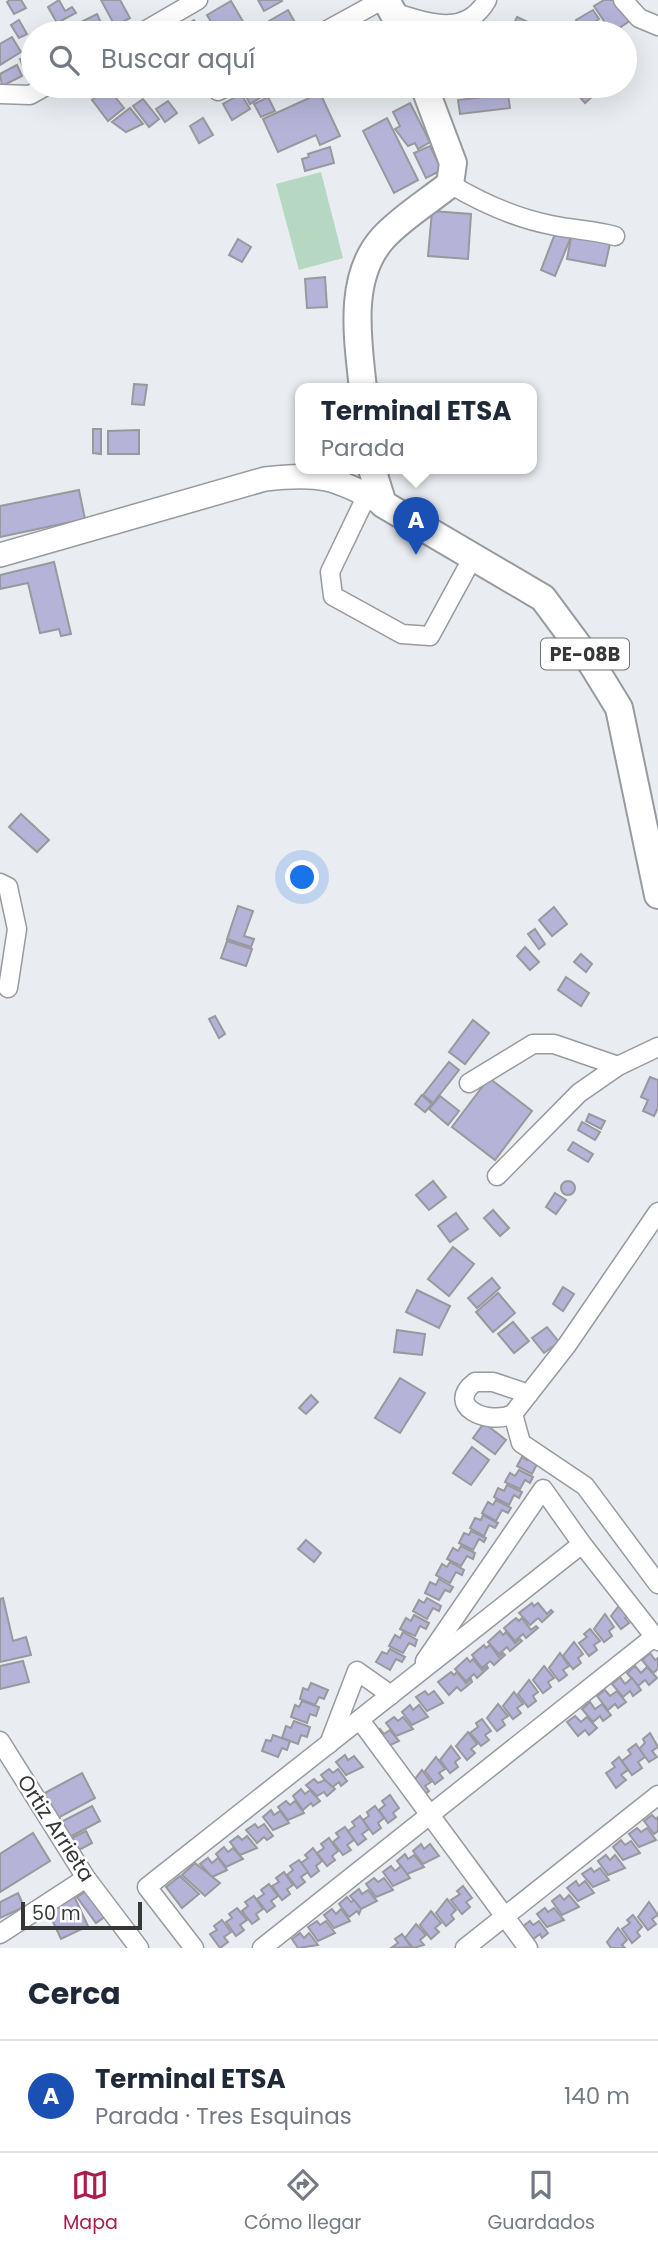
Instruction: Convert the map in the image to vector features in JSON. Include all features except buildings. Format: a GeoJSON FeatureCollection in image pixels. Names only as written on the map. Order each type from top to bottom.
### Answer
{"type":"FeatureCollection","features":[{"type":"Feature","properties":{"kind":"highway"},"geometry":{"type":"LineString","coordinates":[[363,383],[358,298],[366,267],[382,239],[450,184],[453,163],[429,98]]}},
{"type":"Feature","properties":{"kind":"highway","name":"PE-08B"},"geometry":{"type":"LineString","coordinates":[[374,489],[473,557],[543,598],[592,664],[619,708],[646,824],[658,895]]}},
{"type":"Feature","properties":{"kind":"main road"},"geometry":{"type":"LineString","coordinates":[[0,555],[265,479],[302,475],[374,489]]}},
{"type":"Feature","properties":{"kind":"street"},"geometry":{"type":"LineString","coordinates":[[162,21],[198,0]]}},
{"type":"Feature","properties":{"kind":"street"},"geometry":{"type":"LineString","coordinates":[[465,21],[472,18],[487,0]]}},
{"type":"Feature","properties":{"kind":"street"},"geometry":{"type":"LineString","coordinates":[[623,0],[639,18],[658,26]]}},
{"type":"Feature","properties":{"kind":"street"},"geometry":{"type":"LineString","coordinates":[[362,21],[392,12],[422,21]]}},
{"type":"Feature","properties":{"kind":"street"},"geometry":{"type":"LineString","coordinates":[[0,94],[21,95]]}},
{"type":"Feature","properties":{"kind":"street"},"geometry":{"type":"LineString","coordinates":[[450,184],[481,202],[514,215],[553,226],[592,229],[615,236]]}},
{"type":"Feature","properties":{"kind":"street"},"geometry":{"type":"LineString","coordinates":[[374,489],[330,572],[333,596],[402,635],[430,636],[473,557]]}},
{"type":"Feature","properties":{"kind":"street"},"geometry":{"type":"LineString","coordinates":[[0,883],[8,887],[17,929],[8,988]]}},
{"type":"Feature","properties":{"kind":"street"},"geometry":{"type":"LineString","coordinates":[[469,1083],[533,1044],[554,1044],[618,1066]]}},
{"type":"Feature","properties":{"kind":"street"},"geometry":{"type":"LineString","coordinates":[[497,1176],[579,1093],[618,1066],[658,1046]]}},
{"type":"Feature","properties":{"kind":"street"},"geometry":{"type":"LineString","coordinates":[[529,1394],[493,1382],[475,1382],[467,1391],[467,1406],[476,1415],[493,1419],[513,1414],[529,1394],[567,1345],[658,1212]]}},
{"type":"Feature","properties":{"kind":"street"},"geometry":{"type":"LineString","coordinates":[[513,1414],[522,1443],[585,1486],[658,1584]]}},
{"type":"Feature","properties":{"kind":"street"},"geometry":{"type":"LineString","coordinates":[[262,1948],[656,1639],[543,1489],[415,1676]]}},
{"type":"Feature","properties":{"kind":"street"},"geometry":{"type":"LineString","coordinates":[[194,1948],[147,1887],[582,1544]]}},
{"type":"Feature","properties":{"kind":"street"},"geometry":{"type":"LineString","coordinates":[[329,1744],[357,1671],[391,1695]]}},
{"type":"Feature","properties":{"kind":"street"},"geometry":{"type":"LineString","coordinates":[[360,1720],[528,1948]]}},
{"type":"Feature","properties":{"kind":"street","name":"Ortiz Arrieta"},"geometry":{"type":"LineString","coordinates":[[0,1741],[86,1878],[139,1948]]}},
{"type":"Feature","properties":{"kind":"street"},"geometry":{"type":"LineString","coordinates":[[465,1948],[658,1795]]}},
{"type":"Feature","properties":{"kind":"street"},"geometry":{"type":"LineString","coordinates":[[0,1934],[86,1878]]}},
{"type":"Feature","properties":{"kind":"green space"},"geometry":{"type":"Polygon","coordinates":[[[321,172],[343,258],[299,270],[276,184],[321,172]]]}},
{"type":"Feature","properties":{"kind":"place","name":"Terminal ETSA"},"geometry":{"type":"Point","coordinates":[416,555]}}]}
